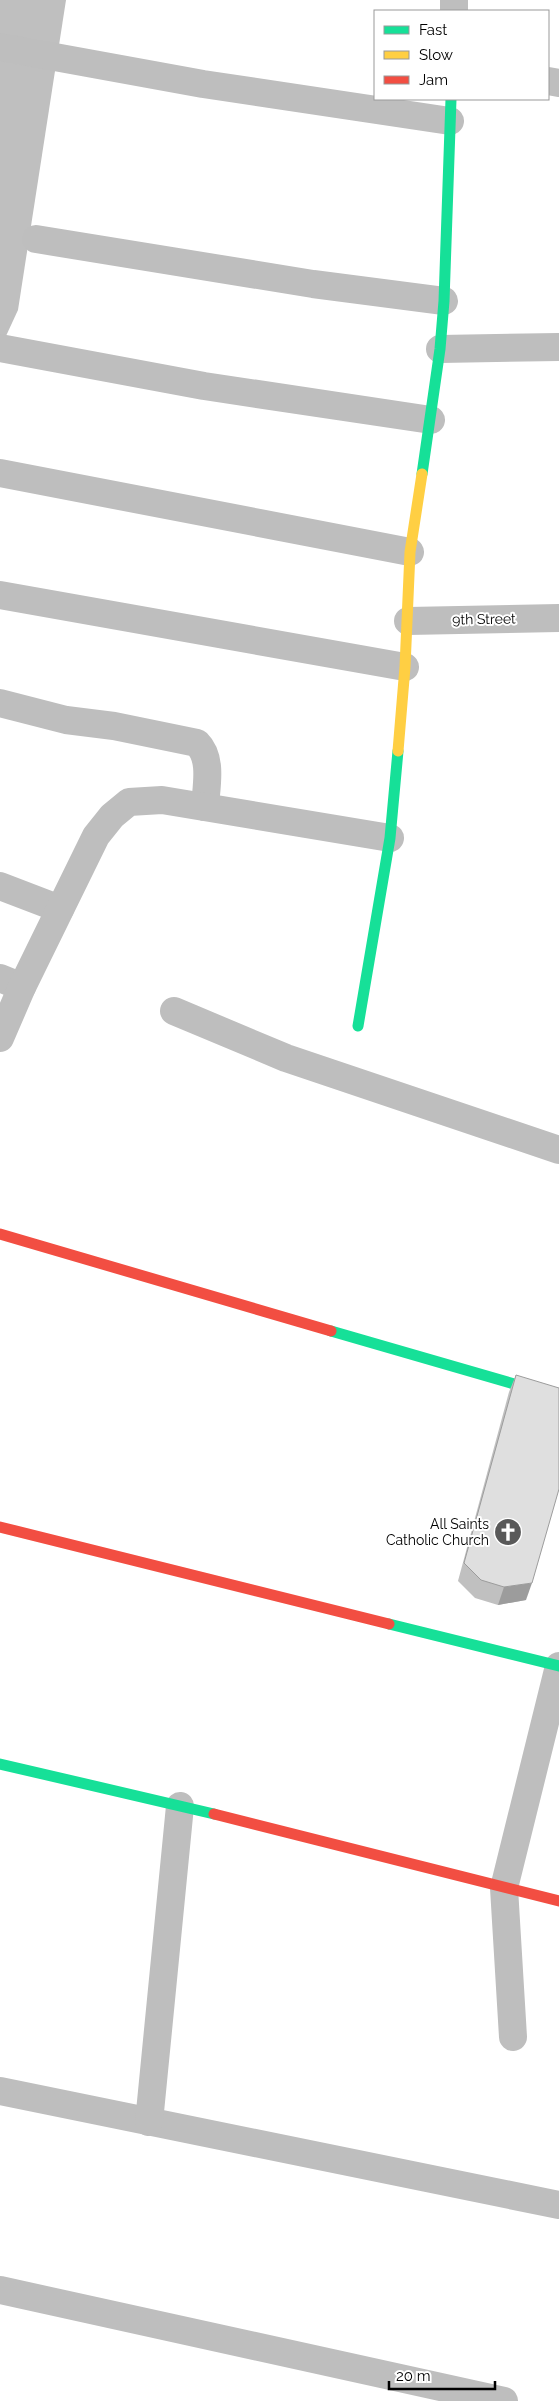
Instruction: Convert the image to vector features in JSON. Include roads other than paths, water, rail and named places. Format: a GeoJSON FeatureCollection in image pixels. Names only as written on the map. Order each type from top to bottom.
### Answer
{"type":"FeatureCollection","features":[{"type":"Feature","properties":{"kind":"street"},"geometry":{"type":"LineString","coordinates":[[0,48],[203,84],[450,110],[444,301],[440,349],[410,552],[405,668],[390,838],[358,1026]]}},
{"type":"Feature","properties":{"kind":"street"},"geometry":{"type":"LineString","coordinates":[[36,239],[312,284],[444,301]]}},
{"type":"Feature","properties":{"kind":"street"},"geometry":{"type":"LineString","coordinates":[[440,349],[559,347]]}},
{"type":"Feature","properties":{"kind":"street"},"geometry":{"type":"LineString","coordinates":[[0,348],[204,386],[431,420]]}},
{"type":"Feature","properties":{"kind":"street"},"geometry":{"type":"LineString","coordinates":[[0,473],[410,552]]}},
{"type":"Feature","properties":{"kind":"street"},"geometry":{"type":"LineString","coordinates":[[0,595],[405,668]]}},
{"type":"Feature","properties":{"kind":"street","name":"9th Street"},"geometry":{"type":"LineString","coordinates":[[408,621],[559,618]]}},
{"type":"Feature","properties":{"kind":"street"},"geometry":{"type":"LineString","coordinates":[[0,703],[66,720],[114,726],[197,743],[204,751],[207,763],[205,807]]}},
{"type":"Feature","properties":{"kind":"street"},"geometry":{"type":"LineString","coordinates":[[0,1038],[11,982],[60,909],[96,836],[112,816],[129,802],[162,800],[390,838]]}},
{"type":"Feature","properties":{"kind":"street"},"geometry":{"type":"LineString","coordinates":[[0,886],[60,909]]}},
{"type":"Feature","properties":{"kind":"street"},"geometry":{"type":"LineString","coordinates":[[174,1012],[286,1058],[559,1150]]}},
{"type":"Feature","properties":{"kind":"street"},"geometry":{"type":"LineString","coordinates":[[0,1234],[559,1397]]}},
{"type":"Feature","properties":{"kind":"street"},"geometry":{"type":"LineString","coordinates":[[0,1527],[559,1666],[504,1888],[513,2037]]}},
{"type":"Feature","properties":{"kind":"street"},"geometry":{"type":"LineString","coordinates":[[0,1764],[180,1806],[559,1901]]}},
{"type":"Feature","properties":{"kind":"street"},"geometry":{"type":"LineString","coordinates":[[149,2122],[180,1806]]}},
{"type":"Feature","properties":{"kind":"street"},"geometry":{"type":"LineString","coordinates":[[0,2091],[559,2205]]}},
{"type":"Feature","properties":{"kind":"street"},"geometry":{"type":"LineString","coordinates":[[0,2290],[504,2401]]}},
{"type":"Feature","properties":{"kind":"place","name":"All Saints Catholic Church"},"geometry":{"type":"Point","coordinates":[508,1532]}}]}
